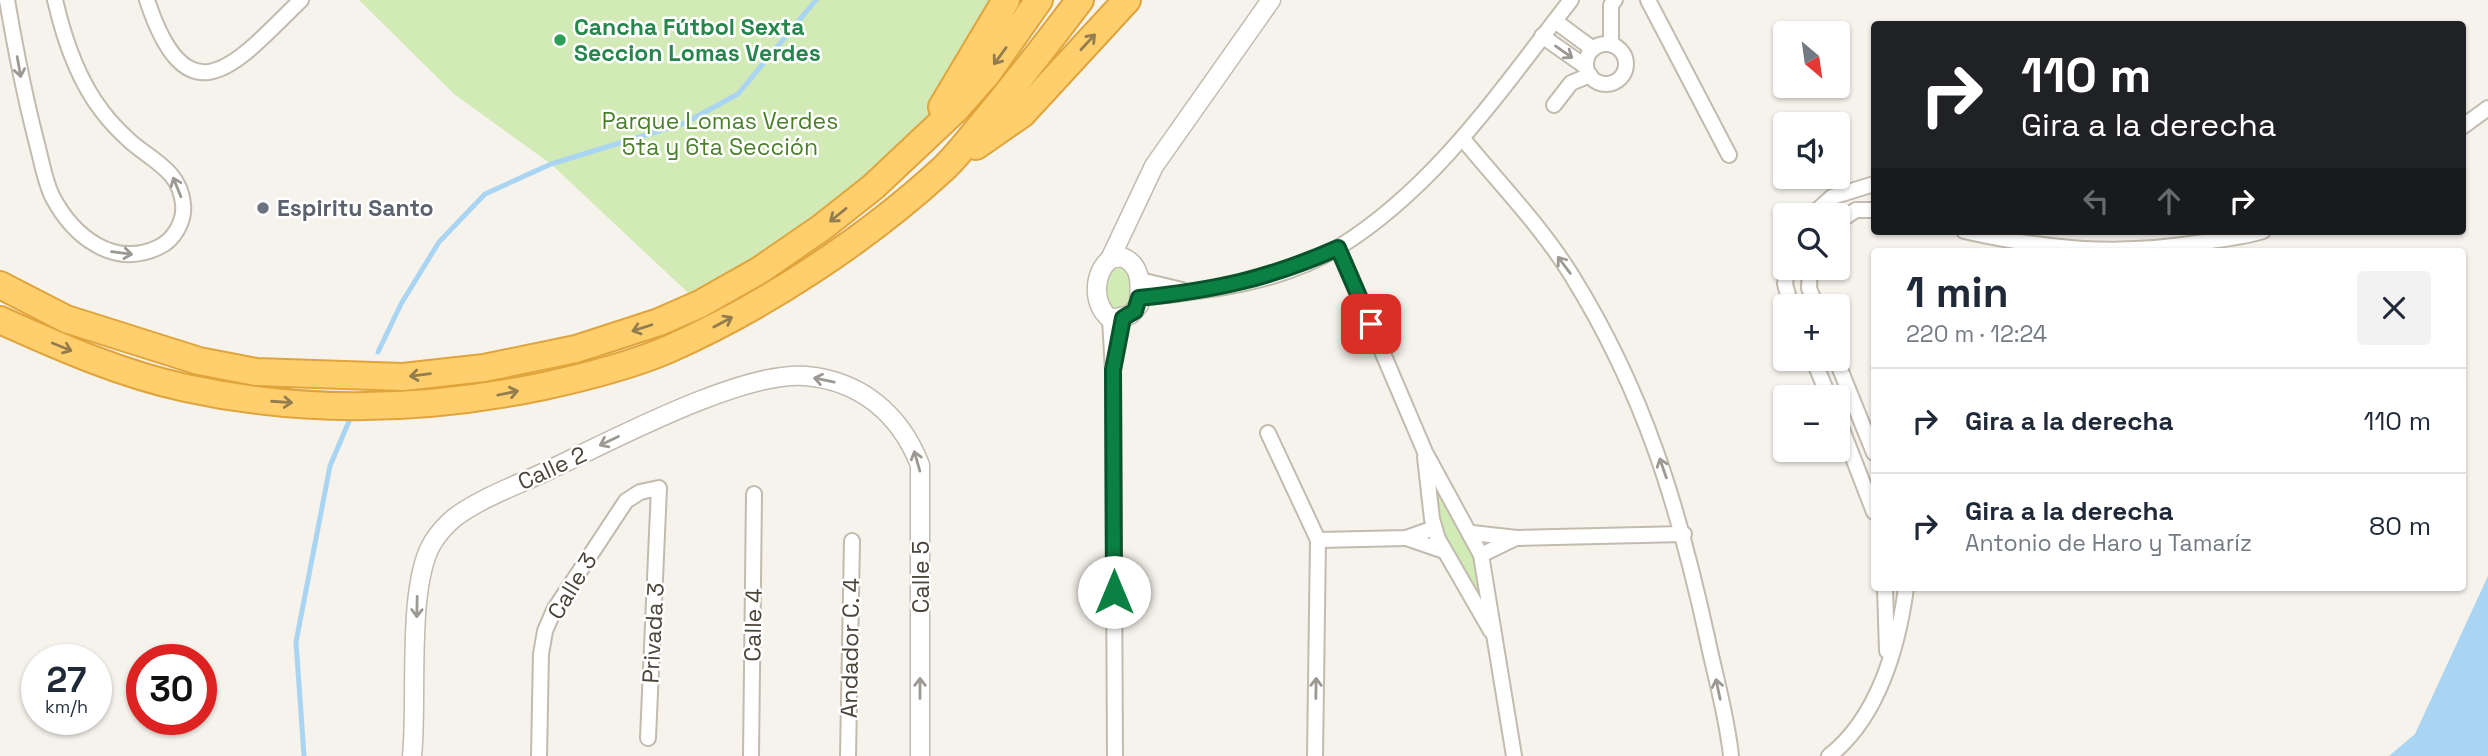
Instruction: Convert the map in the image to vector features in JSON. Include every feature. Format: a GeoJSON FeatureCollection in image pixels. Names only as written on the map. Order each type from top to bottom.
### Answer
{"type":"FeatureCollection","features":[{"type":"Feature","properties":{"kind":"highway"},"geometry":{"type":"LineString","coordinates":[[921,141],[1006,0]]}},
{"type":"Feature","properties":{"kind":"highway"},"geometry":{"type":"LineString","coordinates":[[0,285],[66,319],[199,361],[256,372],[403,377],[484,368],[576,349],[659,322],[700,304],[760,270],[821,228],[873,187],[987,74],[1039,0]]}},
{"type":"Feature","properties":{"kind":"highway"},"geometry":{"type":"LineString","coordinates":[[946,167],[1026,72],[1080,0]]}},
{"type":"Feature","properties":{"kind":"highway"},"geometry":{"type":"LineString","coordinates":[[0,320],[110,366],[185,388],[256,400],[409,407],[493,396],[582,377],[666,350],[780,291],[1022,114],[1127,0]]}},
{"type":"Feature","properties":{"kind":"street"},"geometry":{"type":"LineString","coordinates":[[7,0],[20,78],[47,183],[58,206],[86,237],[107,251],[136,255],[162,246],[176,232],[183,213],[177,181],[171,172],[130,141],[101,111],[84,84],[64,37],[55,0]]}},
{"type":"Feature","properties":{"kind":"street"},"geometry":{"type":"LineString","coordinates":[[147,0],[154,22],[180,63],[197,72],[219,72],[240,59],[301,0]]}},
{"type":"Feature","properties":{"kind":"street"},"geometry":{"type":"LineString","coordinates":[[1119,259],[1126,227],[1154,166],[1271,0]]}},
{"type":"Feature","properties":{"kind":"street"},"geometry":{"type":"LineString","coordinates":[[1139,298],[1232,286],[1287,271],[1338,248],[1400,201],[1463,139],[1571,0]]}},
{"type":"Feature","properties":{"kind":"street"},"geometry":{"type":"LineString","coordinates":[[1542,36],[1606,83],[1623,75],[1625,57],[1611,44],[1611,5],[1615,0]]}},
{"type":"Feature","properties":{"kind":"street"},"geometry":{"type":"LineString","coordinates":[[1648,0],[1729,155]]}},
{"type":"Feature","properties":{"kind":"street"},"geometry":{"type":"LineString","coordinates":[[1555,21],[1593,48]]}},
{"type":"Feature","properties":{"kind":"street"},"geometry":{"type":"LineString","coordinates":[[1588,71],[1587,57],[1593,48],[1611,44]]}},
{"type":"Feature","properties":{"kind":"street"},"geometry":{"type":"LineString","coordinates":[[1553,105],[1571,83],[1588,71]]}},
{"type":"Feature","properties":{"kind":"street"},"geometry":{"type":"LineString","coordinates":[[2466,124],[2488,108]]}},
{"type":"Feature","properties":{"kind":"street"},"geometry":{"type":"LineString","coordinates":[[1463,139],[1571,274],[1610,344],[1662,463],[1684,534],[1731,756]]}},
{"type":"Feature","properties":{"kind":"street"},"geometry":{"type":"LineString","coordinates":[[1825,203],[1832,197],[1871,185]]}},
{"type":"Feature","properties":{"kind":"street"},"geometry":{"type":"LineString","coordinates":[[1850,214],[1856,210],[1871,209]]}},
{"type":"Feature","properties":{"kind":"street"},"geometry":{"type":"LineString","coordinates":[[1982,235],[2058,248]]}},
{"type":"Feature","properties":{"kind":"street"},"geometry":{"type":"LineString","coordinates":[[2167,248],[2240,235]]}},
{"type":"Feature","properties":{"kind":"street"},"geometry":{"type":"LineString","coordinates":[[1338,248],[1425,452],[1472,533],[1482,560],[1514,756]]}},
{"type":"Feature","properties":{"kind":"street"},"geometry":{"type":"LineString","coordinates":[[1116,318],[1135,311],[1140,280],[1139,273],[1119,259]]}},
{"type":"Feature","properties":{"kind":"street"},"geometry":{"type":"LineString","coordinates":[[1116,318],[1099,306],[1097,289],[1102,266],[1119,259]]}},
{"type":"Feature","properties":{"kind":"street"},"geometry":{"type":"LineString","coordinates":[[1140,280],[1190,292]]}},
{"type":"Feature","properties":{"kind":"street"},"geometry":{"type":"LineString","coordinates":[[1115,756],[1113,370],[1116,318]]}},
{"type":"Feature","properties":{"kind":"street"},"geometry":{"type":"LineString","coordinates":[[1841,371],[1871,446]]}},
{"type":"Feature","properties":{"kind":"street","name":"Calle 2"},"geometry":{"type":"LineString","coordinates":[[412,756],[416,719],[417,590],[421,568],[433,541],[453,519],[478,503],[620,436],[774,377],[805,376],[844,384],[885,408]]}},
{"type":"Feature","properties":{"kind":"street","name":"Calle 5"},"geometry":{"type":"LineString","coordinates":[[885,408],[911,441],[919,464],[922,489],[920,756]]}},
{"type":"Feature","properties":{"kind":"street"},"geometry":{"type":"LineString","coordinates":[[1268,433],[1318,540],[1315,756]]}},
{"type":"Feature","properties":{"kind":"street"},"geometry":{"type":"LineString","coordinates":[[1850,450],[1871,504]]}},
{"type":"Feature","properties":{"kind":"street"},"geometry":{"type":"LineString","coordinates":[[1425,452],[1433,523],[1444,551],[1498,645]]}},
{"type":"Feature","properties":{"kind":"street","name":"Calle 3"},"geometry":{"type":"LineString","coordinates":[[539,756],[541,654],[554,610],[626,501],[640,492],[659,488],[659,528]]}},
{"type":"Feature","properties":{"kind":"street","name":"Calle 4"},"geometry":{"type":"LineString","coordinates":[[751,756],[754,494]]}},
{"type":"Feature","properties":{"kind":"street"},"geometry":{"type":"LineString","coordinates":[[1406,538],[1433,523],[1444,509],[1460,512]]}},
{"type":"Feature","properties":{"kind":"street","name":"Privada 3"},"geometry":{"type":"LineString","coordinates":[[648,738],[659,528]]}},
{"type":"Feature","properties":{"kind":"street"},"geometry":{"type":"LineString","coordinates":[[1472,533],[1517,538],[1684,534]]}},
{"type":"Feature","properties":{"kind":"street"},"geometry":{"type":"LineString","coordinates":[[1318,540],[1406,538],[1444,551]]}},
{"type":"Feature","properties":{"kind":"street"},"geometry":{"type":"LineString","coordinates":[[1459,574],[1473,575],[1482,560],[1517,538]]}},
{"type":"Feature","properties":{"kind":"street","name":"Andador C. 4"},"geometry":{"type":"LineString","coordinates":[[848,756],[852,541]]}},
{"type":"Feature","properties":{"kind":"street"},"geometry":{"type":"LineString","coordinates":[[1885,591],[1888,666]]}},
{"type":"Feature","properties":{"kind":"street"},"geometry":{"type":"LineString","coordinates":[[1829,756],[1845,744],[1872,703],[1888,666],[1905,591]]}},
{"type":"Feature","properties":{"kind":"street"},"geometry":{"type":"LineString","coordinates":[[1507,756],[1510,736]]}},
{"type":"Feature","properties":{"kind":"green space","name":"Parque Lomas Verdes 5ta y 6ta Sección"},"geometry":{"type":"Polygon","coordinates":[[[359,0],[1006,0],[921,141],[700,304],[551,164],[454,94],[359,0]]]}},
{"type":"Feature","properties":{"kind":"green space"},"geometry":{"type":"Polygon","coordinates":[[[1127,259],[1139,305],[1117,320],[1098,299],[1099,275],[1127,259]]]}},
{"type":"Feature","properties":{"kind":"green space"},"geometry":{"type":"Polygon","coordinates":[[[1425,452],[1472,533],[1498,645],[1444,551],[1425,452]]]}},
{"type":"Feature","properties":{"kind":"water"},"geometry":{"type":"Polygon","coordinates":[[[2488,576],[2488,756],[2389,756],[2415,734],[2488,576]]]}},
{"type":"Feature","properties":{"kind":"waterway"},"geometry":{"type":"LineString","coordinates":[[378,352],[401,304],[439,242],[485,194],[551,164],[685,123],[738,94],[816,0]]}},
{"type":"Feature","properties":{"kind":"waterway"},"geometry":{"type":"LineString","coordinates":[[304,756],[296,642],[330,466],[352,414]]}},
{"type":"Feature","properties":{"kind":"place","name":"Cancha Fútbol Sexta Seccion Lomas Verdes"},"geometry":{"type":"Point","coordinates":[560,40]}},
{"type":"Feature","properties":{"kind":"place","name":"Espiritu Santo"},"geometry":{"type":"Point","coordinates":[263,208]}},
{"type":"Feature","properties":{"kind":"route"},"geometry":{"type":"LineString","coordinates":[[1114,592],[1113,370],[1123,318],[1135,311],[1139,298],[1232,286],[1287,271],[1338,248],[1371,324]]}}]}
